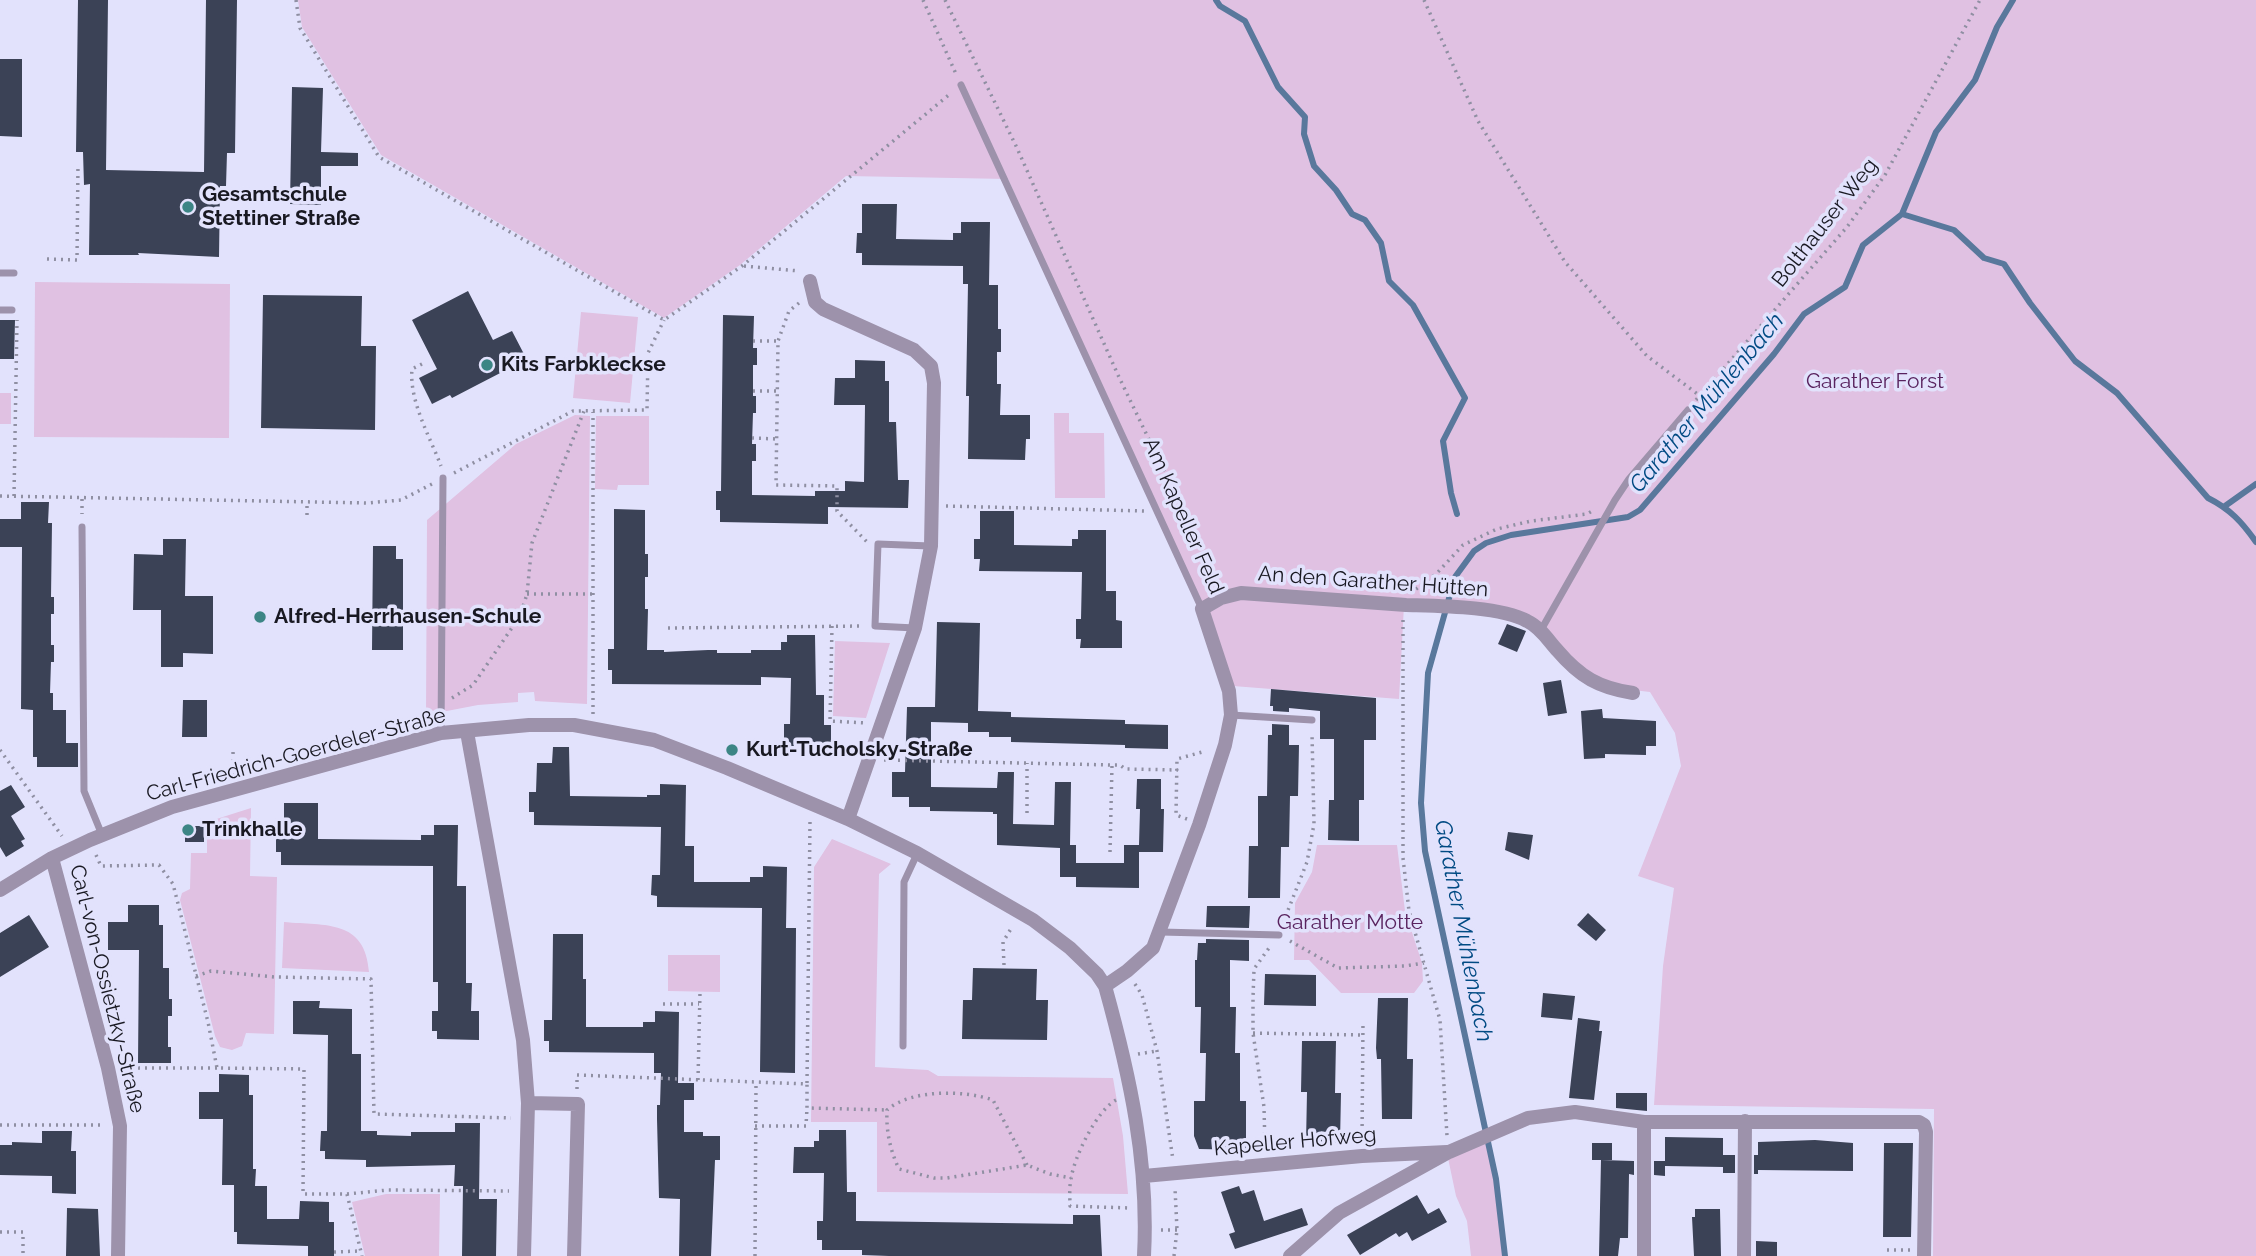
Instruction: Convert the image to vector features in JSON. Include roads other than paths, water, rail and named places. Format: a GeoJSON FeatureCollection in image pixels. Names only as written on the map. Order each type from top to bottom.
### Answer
{"type":"FeatureCollection","features":[{"type":"Feature","properties":{"kind":"street"},"geometry":{"type":"LineString","coordinates":[[811,287],[815,302],[823,309],[914,350],[930,366],[934,383],[931,546],[915,628],[848,819]]}},
{"type":"Feature","properties":{"kind":"street","name":"An den Garather Hütten"},"geometry":{"type":"LineString","coordinates":[[1202,608],[1222,598],[1241,593],[1458,608],[1517,617],[1540,630],[1570,664],[1593,682],[1612,690],[1633,693]]}},
{"type":"Feature","properties":{"kind":"street","name":"Am Kapeller Feld"},"geometry":{"type":"LineString","coordinates":[[1105,986],[1153,948],[1161,932],[1225,745],[1231,715],[1229,691],[1202,608]]}},
{"type":"Feature","properties":{"kind":"street","name":"Carl-Friedrich-Goerdeler-Straße"},"geometry":{"type":"LineString","coordinates":[[0,890],[52,858],[172,807],[442,733],[529,725],[593,727],[654,740],[848,819],[917,853],[1021,913],[1070,948],[1097,974],[1105,986],[1132,1097],[1144,1176]]}},
{"type":"Feature","properties":{"kind":"street"},"geometry":{"type":"LineString","coordinates":[[467,732],[521,1027],[528,1103],[524,1256]]}},
{"type":"Feature","properties":{"kind":"street","name":"Carl-von-Ossietzky-Straße"},"geometry":{"type":"LineString","coordinates":[[52,858],[108,1068],[120,1126],[118,1256]]}},
{"type":"Feature","properties":{"kind":"street"},"geometry":{"type":"LineString","coordinates":[[528,1103],[578,1104],[574,1256]]}},
{"type":"Feature","properties":{"kind":"street","name":"Kapeller Hofweg"},"geometry":{"type":"LineString","coordinates":[[1290,1256],[1339,1213],[1448,1152],[1528,1118],[1575,1112],[1644,1122],[1919,1122],[1924,1125],[1926,1132],[1924,1256]]}},
{"type":"Feature","properties":{"kind":"street"},"geometry":{"type":"LineString","coordinates":[[1744,1256],[1745,1121]]}},
{"type":"Feature","properties":{"kind":"street"},"geometry":{"type":"LineString","coordinates":[[1644,1122],[1644,1256]]}},
{"type":"Feature","properties":{"kind":"street","name":"Kapeller Hofweg"},"geometry":{"type":"LineString","coordinates":[[1144,1176],[1362,1156],[1448,1152]]}},
{"type":"Feature","properties":{"kind":"street"},"geometry":{"type":"LineString","coordinates":[[1144,1176],[1144,1256]]}},
{"type":"Feature","properties":{"kind":"lane","name":"Am Kapeller Feld"},"geometry":{"type":"LineString","coordinates":[[961,85],[1202,608]]}},
{"type":"Feature","properties":{"kind":"lane"},"geometry":{"type":"LineString","coordinates":[[0,273],[14,273]]}},
{"type":"Feature","properties":{"kind":"lane"},"geometry":{"type":"LineString","coordinates":[[0,310],[14,309]]}},
{"type":"Feature","properties":{"kind":"lane"},"geometry":{"type":"LineString","coordinates":[[1540,630],[1590,541],[1629,479],[1688,410]]}},
{"type":"Feature","properties":{"kind":"lane"},"geometry":{"type":"LineString","coordinates":[[442,733],[440,702],[443,478]]}},
{"type":"Feature","properties":{"kind":"lane"},"geometry":{"type":"LineString","coordinates":[[82,527],[84,791],[96,838]]}},
{"type":"Feature","properties":{"kind":"lane"},"geometry":{"type":"LineString","coordinates":[[915,628],[875,626],[878,544],[931,546]]}},
{"type":"Feature","properties":{"kind":"lane"},"geometry":{"type":"LineString","coordinates":[[1231,715],[1312,720]]}},
{"type":"Feature","properties":{"kind":"lane"},"geometry":{"type":"LineString","coordinates":[[903,1046],[904,882],[917,853]]}},
{"type":"Feature","properties":{"kind":"lane"},"geometry":{"type":"LineString","coordinates":[[1161,932],[1279,935]]}},
{"type":"Feature","properties":{"kind":"waterway"},"geometry":{"type":"LineString","coordinates":[[1216,0],[1220,6],[1245,21],[1278,87],[1305,117],[1304,134],[1314,166],[1336,190],[1352,214],[1365,220],[1381,243],[1389,281],[1413,305],[1465,398],[1443,441],[1457,514]]}},
{"type":"Feature","properties":{"kind":"waterway","name":"Garather Mühlenbach"},"geometry":{"type":"LineString","coordinates":[[1505,1256],[1496,1179],[1425,851],[1421,803],[1428,673],[1455,577],[1474,551],[1486,543],[1511,535],[1628,517],[1640,510],[1774,354],[1804,314],[1845,287],[1863,245],[1902,214],[1936,132],[1975,80],[1997,27],[2013,0]]}},
{"type":"Feature","properties":{"kind":"waterway"},"geometry":{"type":"LineString","coordinates":[[1902,214],[1954,230],[1984,258],[2004,264],[2075,361],[2117,393],[2208,498],[2235,517],[2256,542]]}},
{"type":"Feature","properties":{"kind":"waterway"},"geometry":{"type":"LineString","coordinates":[[2225,506],[2256,484]]}},
{"type":"Feature","properties":{"kind":"place","name":"Gesamtschule Stettiner Straße"},"geometry":{"type":"Point","coordinates":[188,207]}},
{"type":"Feature","properties":{"kind":"place","name":"Kits Farbkleckse"},"geometry":{"type":"Point","coordinates":[487,365]}},
{"type":"Feature","properties":{"kind":"place","name":"Alfred-Herrhausen-Schule"},"geometry":{"type":"Point","coordinates":[260,617]}},
{"type":"Feature","properties":{"kind":"place","name":"Kurt-Tucholsky-Straße"},"geometry":{"type":"Point","coordinates":[732,750]}},
{"type":"Feature","properties":{"kind":"place","name":"Trinkhalle"},"geometry":{"type":"Point","coordinates":[188,830]}},
{"type":"Feature","properties":{"kind":"park label","name":"Garather Forst"},"geometry":{"type":"Point","coordinates":[1875,382]}},
{"type":"Feature","properties":{"kind":"park label","name":"Garather Motte"},"geometry":{"type":"Point","coordinates":[1350,923]}}]}
